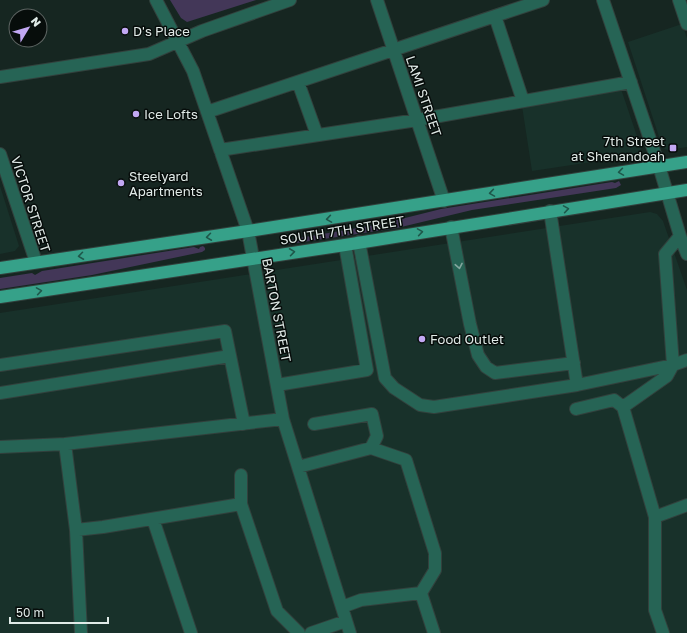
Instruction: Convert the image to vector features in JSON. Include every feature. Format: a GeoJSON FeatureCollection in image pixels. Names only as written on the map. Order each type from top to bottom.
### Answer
{"type":"FeatureCollection","features":[{"type":"Feature","properties":{"kind":"main road","name":"SOUTH 7TH STREET"},"geometry":{"type":"LineString","coordinates":[[0,268],[248,231],[687,162]]}},
{"type":"Feature","properties":{"kind":"main road","name":"SOUTH 7TH STREET"},"geometry":{"type":"LineString","coordinates":[[0,297],[345,245],[687,190]]}},
{"type":"Feature","properties":{"kind":"street","name":"BARTON STREET"},"geometry":{"type":"LineString","coordinates":[[156,0],[193,71],[248,231],[284,419],[348,627]]}},
{"type":"Feature","properties":{"kind":"street"},"geometry":{"type":"LineString","coordinates":[[0,77],[149,54],[202,31],[290,0]]}},
{"type":"Feature","properties":{"kind":"street","name":"LAMI STREET"},"geometry":{"type":"LineString","coordinates":[[377,0],[444,200]]}},
{"type":"Feature","properties":{"kind":"street"},"geometry":{"type":"LineString","coordinates":[[207,112],[543,0]]}},
{"type":"Feature","properties":{"kind":"street"},"geometry":{"type":"LineString","coordinates":[[604,0],[687,254]]}},
{"type":"Feature","properties":{"kind":"street"},"geometry":{"type":"LineString","coordinates":[[679,0],[687,24]]}},
{"type":"Feature","properties":{"kind":"street"},"geometry":{"type":"LineString","coordinates":[[495,16],[523,101]]}},
{"type":"Feature","properties":{"kind":"street"},"geometry":{"type":"LineString","coordinates":[[298,82],[316,135]]}},
{"type":"Feature","properties":{"kind":"street"},"geometry":{"type":"LineString","coordinates":[[220,150],[417,120],[631,82]]}},
{"type":"Feature","properties":{"kind":"street","name":"VICTOR STREET"},"geometry":{"type":"LineString","coordinates":[[0,154],[36,262]]}},
{"type":"Feature","properties":{"kind":"street"},"geometry":{"type":"LineString","coordinates":[[550,211],[577,385]]}},
{"type":"Feature","properties":{"kind":"street"},"geometry":{"type":"LineString","coordinates":[[451,227],[470,324],[478,355],[486,367],[495,373],[574,363]]}},
{"type":"Feature","properties":{"kind":"street"},"geometry":{"type":"LineString","coordinates":[[623,408],[667,376],[674,365],[665,254],[680,236]]}},
{"type":"Feature","properties":{"kind":"street"},"geometry":{"type":"LineString","coordinates":[[359,242],[385,378],[404,396],[420,405],[434,407],[577,385],[674,365],[687,360]]}},
{"type":"Feature","properties":{"kind":"street"},"geometry":{"type":"LineString","coordinates":[[277,385],[367,370],[345,245]]}},
{"type":"Feature","properties":{"kind":"street"},"geometry":{"type":"LineString","coordinates":[[0,365],[225,331],[244,424]]}},
{"type":"Feature","properties":{"kind":"street"},"geometry":{"type":"LineString","coordinates":[[0,393],[230,356]]}},
{"type":"Feature","properties":{"kind":"street"},"geometry":{"type":"LineString","coordinates":[[576,409],[614,400],[623,408],[655,517],[655,610],[663,633]]}},
{"type":"Feature","properties":{"kind":"street"},"geometry":{"type":"LineString","coordinates":[[314,424],[372,414],[377,436],[371,448]]}},
{"type":"Feature","properties":{"kind":"street"},"geometry":{"type":"LineString","coordinates":[[0,448],[65,444],[284,419]]}},
{"type":"Feature","properties":{"kind":"street"},"geometry":{"type":"LineString","coordinates":[[65,444],[76,530],[81,633]]}},
{"type":"Feature","properties":{"kind":"street"},"geometry":{"type":"LineString","coordinates":[[298,467],[371,448],[406,460],[435,554],[435,570],[421,593],[434,633]]}},
{"type":"Feature","properties":{"kind":"street"},"geometry":{"type":"LineString","coordinates":[[241,475],[241,504],[277,611],[299,633]]}},
{"type":"Feature","properties":{"kind":"street"},"geometry":{"type":"LineString","coordinates":[[76,530],[103,527],[241,504]]}},
{"type":"Feature","properties":{"kind":"street"},"geometry":{"type":"LineString","coordinates":[[655,517],[687,505]]}},
{"type":"Feature","properties":{"kind":"street"},"geometry":{"type":"LineString","coordinates":[[153,519],[191,633]]}},
{"type":"Feature","properties":{"kind":"street"},"geometry":{"type":"LineString","coordinates":[[342,607],[361,600],[421,593]]}},
{"type":"Feature","properties":{"kind":"street"},"geometry":{"type":"LineString","coordinates":[[311,633],[348,627]]}},
{"type":"Feature","properties":{"kind":"shaded area"},"geometry":{"type":"Polygon","coordinates":[[[170,0],[256,0],[187,22],[181,18],[170,0]]]}},
{"type":"Feature","properties":{"kind":"shaded area"},"geometry":{"type":"Polygon","coordinates":[[[682,24],[687,38],[687,147],[668,150],[662,146],[628,42],[682,24]]]}},
{"type":"Feature","properties":{"kind":"shaded area"},"geometry":{"type":"Polygon","coordinates":[[[621,89],[641,148],[638,155],[532,171],[522,106],[621,89]]]}},
{"type":"Feature","properties":{"kind":"shaded area"},"geometry":{"type":"Polygon","coordinates":[[[619,181],[621,185],[616,188],[472,210],[397,228],[290,244],[287,244],[286,241],[287,239],[296,240],[299,238],[381,224],[441,209],[612,182],[615,183],[619,181]]]}},
{"type":"Feature","properties":{"kind":"shaded area"},"geometry":{"type":"Polygon","coordinates":[[[0,186],[19,246],[15,251],[0,254],[0,186]]]}},
{"type":"Feature","properties":{"kind":"shaded area"},"geometry":{"type":"Polygon","coordinates":[[[650,212],[657,214],[663,221],[687,290],[687,633],[0,633],[0,313],[650,212]]]}},
{"type":"Feature","properties":{"kind":"shaded area"},"geometry":{"type":"Polygon","coordinates":[[[203,246],[205,250],[202,252],[92,275],[0,289],[0,278],[32,273],[35,275],[42,271],[194,247],[199,249],[203,246]]]}},
{"type":"Feature","properties":{"kind":"place","name":"D's Place"},"geometry":{"type":"Point","coordinates":[125,31]}},
{"type":"Feature","properties":{"kind":"place","name":"Ice Lofts"},"geometry":{"type":"Point","coordinates":[136,114]}},
{"type":"Feature","properties":{"kind":"place","name":"7th Street at Shenandoah"},"geometry":{"type":"Point","coordinates":[673,148]}},
{"type":"Feature","properties":{"kind":"place","name":"Steelyard Apartments"},"geometry":{"type":"Point","coordinates":[121,183]}},
{"type":"Feature","properties":{"kind":"place","name":"Food Outlet"},"geometry":{"type":"Point","coordinates":[422,339]}}]}
